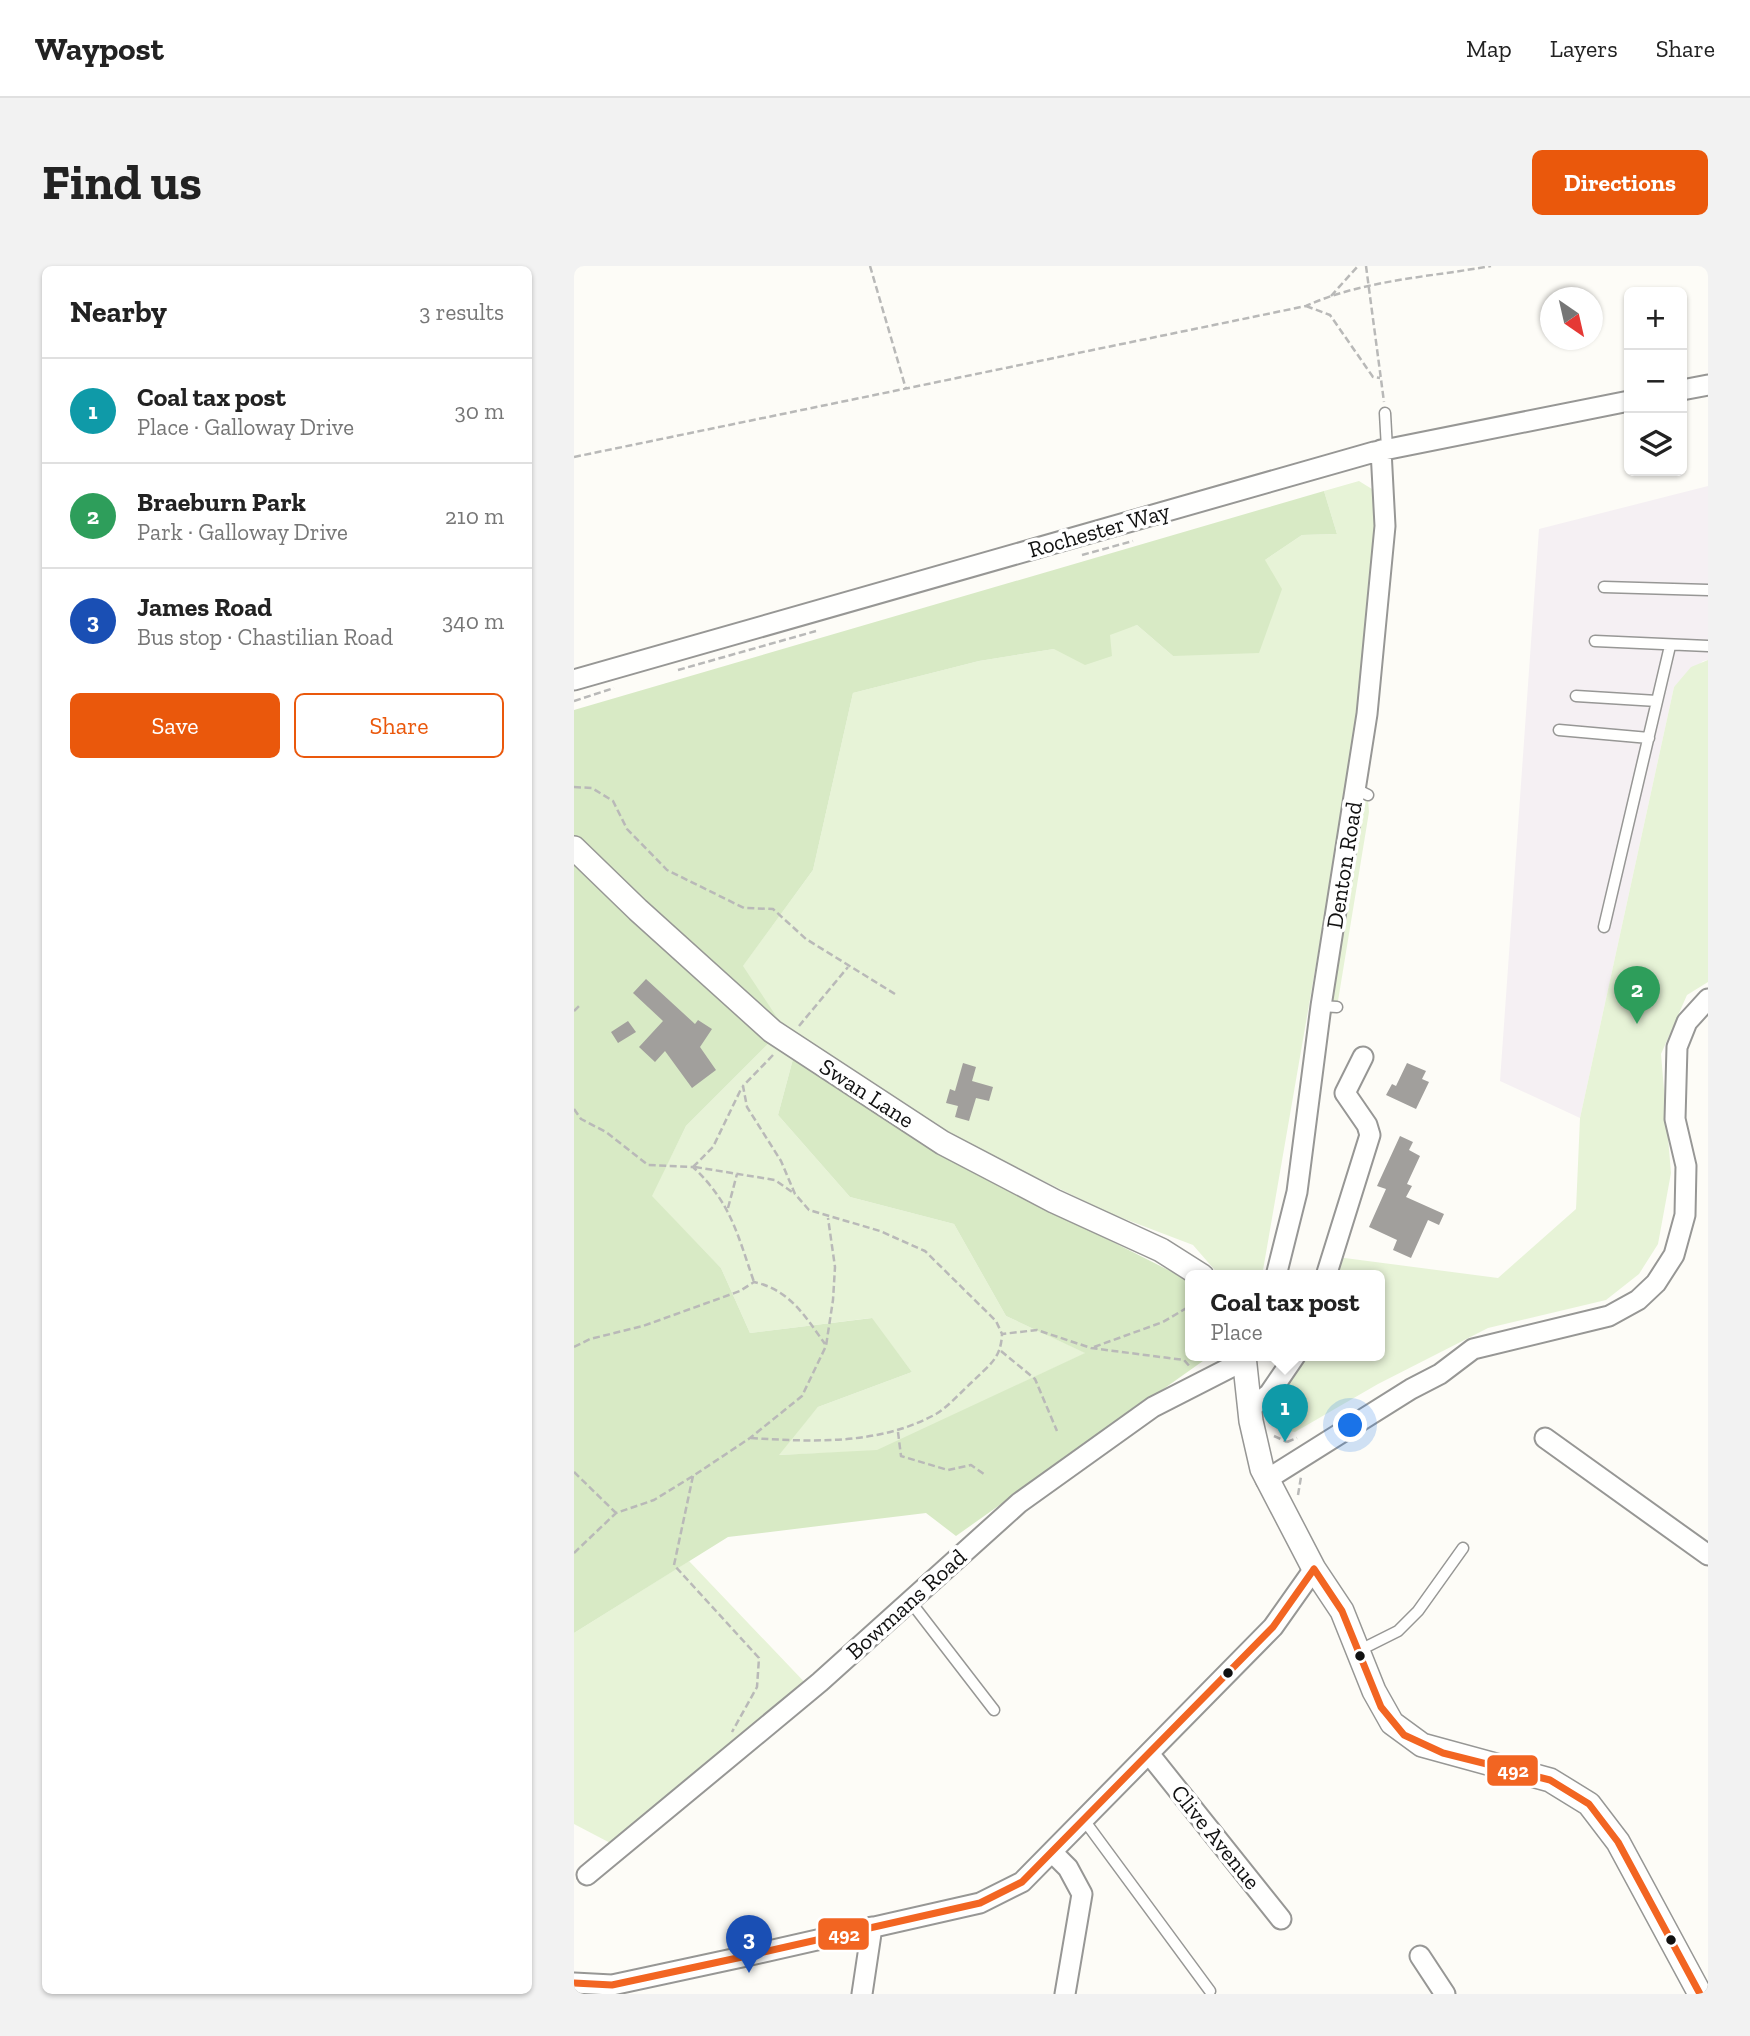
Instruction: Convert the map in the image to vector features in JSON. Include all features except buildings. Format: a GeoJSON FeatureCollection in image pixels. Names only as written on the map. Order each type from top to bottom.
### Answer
{"type":"FeatureCollection","features":[{"type":"Feature","properties":{"kind":"street"},"geometry":{"type":"LineString","coordinates":[[1687,389],[1708,385]]}},
{"type":"Feature","properties":{"kind":"street","name":"Rochester Way"},"geometry":{"type":"LineString","coordinates":[[574,680],[1384,449],[1624,402]]}},
{"type":"Feature","properties":{"kind":"street","name":"Denton Road"},"geometry":{"type":"LineString","coordinates":[[1278,1270],[1297,1192],[1362,792],[1381,594],[1386,506],[1384,449]]}},
{"type":"Feature","properties":{"kind":"street","name":"Swan Lane"},"geometry":{"type":"LineString","coordinates":[[574,848],[638,910],[787,1041],[943,1143],[1054,1201],[1169,1254],[1193,1270]]}},
{"type":"Feature","properties":{"kind":"street"},"geometry":{"type":"LineString","coordinates":[[1266,1479],[1411,1389],[1440,1374],[1473,1349],[1609,1316],[1638,1300],[1656,1283],[1674,1255],[1685,1215],[1686,1166],[1675,1119],[1677,1047],[1687,1022],[1708,999]]}},
{"type":"Feature","properties":{"kind":"street"},"geometry":{"type":"LineString","coordinates":[[1345,1093],[1363,1057]]}},
{"type":"Feature","properties":{"kind":"street"},"geometry":{"type":"LineString","coordinates":[[1312,1093],[1345,1093]]}},
{"type":"Feature","properties":{"kind":"street"},"geometry":{"type":"LineString","coordinates":[[1328,1270],[1370,1135],[1367,1125],[1345,1093]]}},
{"type":"Feature","properties":{"kind":"street","name":"Bowmans Road"},"geometry":{"type":"LineString","coordinates":[[587,1875],[820,1682],[1019,1503],[1153,1407],[1239,1361]]}},
{"type":"Feature","properties":{"kind":"street"},"geometry":{"type":"LineString","coordinates":[[1245,1361],[1249,1409],[1259,1460],[1266,1479],[1314,1569],[1342,1611],[1381,1707],[1404,1735],[1443,1753],[1550,1780],[1589,1804],[1618,1842],[1700,1994]]}},
{"type":"Feature","properties":{"kind":"street"},"geometry":{"type":"LineString","coordinates":[[1249,1409],[1269,1394],[1292,1361]]}},
{"type":"Feature","properties":{"kind":"street"},"geometry":{"type":"LineString","coordinates":[[1545,1438],[1708,1555]]}},
{"type":"Feature","properties":{"kind":"street"},"geometry":{"type":"LineString","coordinates":[[574,1983],[666,1983],[872,1927],[980,1903],[1021,1882],[1150,1755],[1273,1627],[1314,1569]]}},
{"type":"Feature","properties":{"kind":"street","name":"Clive Avenue"},"geometry":{"type":"LineString","coordinates":[[1150,1755],[1281,1919]]}},
{"type":"Feature","properties":{"kind":"street"},"geometry":{"type":"LineString","coordinates":[[1052,1852],[1068,1868],[1082,1894],[1065,1994]]}},
{"type":"Feature","properties":{"kind":"street"},"geometry":{"type":"LineString","coordinates":[[862,1994],[872,1927]]}},
{"type":"Feature","properties":{"kind":"street"},"geometry":{"type":"LineString","coordinates":[[1420,1956],[1446,1994]]}},
{"type":"Feature","properties":{"kind":"lane"},"geometry":{"type":"LineString","coordinates":[[1384,449],[1385,412]]}},
{"type":"Feature","properties":{"kind":"lane"},"geometry":{"type":"LineString","coordinates":[[1604,587],[1708,590]]}},
{"type":"Feature","properties":{"kind":"lane"},"geometry":{"type":"LineString","coordinates":[[1595,641],[1708,646]]}},
{"type":"Feature","properties":{"kind":"lane"},"geometry":{"type":"LineString","coordinates":[[1604,927],[1670,646]]}},
{"type":"Feature","properties":{"kind":"lane"},"geometry":{"type":"LineString","coordinates":[[1576,696],[1657,701]]}},
{"type":"Feature","properties":{"kind":"lane"},"geometry":{"type":"LineString","coordinates":[[1559,730],[1649,738]]}},
{"type":"Feature","properties":{"kind":"lane"},"geometry":{"type":"LineString","coordinates":[[1360,1650],[1398,1631],[1411,1618],[1463,1548]]}},
{"type":"Feature","properties":{"kind":"lane"},"geometry":{"type":"LineString","coordinates":[[909,1601],[994,1710]]}},
{"type":"Feature","properties":{"kind":"lane"},"geometry":{"type":"LineString","coordinates":[[1084,1819],[1210,1991]]}},
{"type":"Feature","properties":{"kind":"path"},"geometry":{"type":"LineString","coordinates":[[870,266],[906,389]]}},
{"type":"Feature","properties":{"kind":"path"},"geometry":{"type":"LineString","coordinates":[[1331,296],[1358,266]]}},
{"type":"Feature","properties":{"kind":"path"},"geometry":{"type":"LineString","coordinates":[[1366,266],[1385,412]]}},
{"type":"Feature","properties":{"kind":"path"},"geometry":{"type":"LineString","coordinates":[[574,457],[1306,306],[1370,286],[1490,266]]}},
{"type":"Feature","properties":{"kind":"path"},"geometry":{"type":"LineString","coordinates":[[1306,306],[1330,315],[1373,377],[1381,378]]}},
{"type":"Feature","properties":{"kind":"path"},"geometry":{"type":"LineString","coordinates":[[574,787],[592,788],[612,801],[627,829],[667,870],[744,908],[774,909],[806,939],[895,994]]}},
{"type":"Feature","properties":{"kind":"path"},"geometry":{"type":"LineString","coordinates":[[693,1167],[713,1147],[743,1086],[787,1041],[848,967]]}},
{"type":"Feature","properties":{"kind":"path"},"geometry":{"type":"LineString","coordinates":[[574,1010],[579,1006]]}},
{"type":"Feature","properties":{"kind":"path"},"geometry":{"type":"LineString","coordinates":[[743,1086],[747,1107],[781,1161],[795,1194]]}},
{"type":"Feature","properties":{"kind":"path"},"geometry":{"type":"LineString","coordinates":[[574,1110],[581,1119],[606,1132],[649,1165],[693,1167],[775,1180],[795,1194],[809,1210],[828,1218],[880,1231],[925,1251],[996,1321],[1002,1334],[1002,1351],[938,1413],[898,1432],[814,1443],[750,1438]]}},
{"type":"Feature","properties":{"kind":"path"},"geometry":{"type":"LineString","coordinates":[[693,1167],[712,1185],[728,1208],[754,1282]]}},
{"type":"Feature","properties":{"kind":"path"},"geometry":{"type":"LineString","coordinates":[[728,1208],[737,1174]]}},
{"type":"Feature","properties":{"kind":"path"},"geometry":{"type":"LineString","coordinates":[[574,1553],[616,1513],[653,1500],[693,1476],[750,1438],[802,1396],[827,1346],[835,1267],[828,1218]]}},
{"type":"Feature","properties":{"kind":"path"},"geometry":{"type":"LineString","coordinates":[[574,1347],[590,1339],[643,1326],[740,1291],[754,1282],[766,1285],[792,1299],[827,1346]]}},
{"type":"Feature","properties":{"kind":"path"},"geometry":{"type":"LineString","coordinates":[[1091,1349],[1163,1322],[1185,1309]]}},
{"type":"Feature","properties":{"kind":"path"},"geometry":{"type":"LineString","coordinates":[[1002,1334],[1038,1329],[1091,1349],[1184,1360],[1191,1368]]}},
{"type":"Feature","properties":{"kind":"path"},"geometry":{"type":"LineString","coordinates":[[1002,1351],[1035,1378],[1058,1431]]}},
{"type":"Feature","properties":{"kind":"path"},"geometry":{"type":"LineString","coordinates":[[898,1432],[901,1456],[948,1470],[971,1465],[984,1474]]}},
{"type":"Feature","properties":{"kind":"path"},"geometry":{"type":"LineString","coordinates":[[1287,1441],[1305,1434]]}},
{"type":"Feature","properties":{"kind":"path"},"geometry":{"type":"LineString","coordinates":[[574,1472],[616,1513]]}},
{"type":"Feature","properties":{"kind":"path"},"geometry":{"type":"LineString","coordinates":[[693,1476],[674,1565],[759,1658],[757,1687],[730,1735]]}},
{"type":"Feature","properties":{"kind":"shaded area"},"geometry":{"type":"Polygon","coordinates":[[[1708,486],[1708,660],[1703,661],[1674,687],[1580,1118],[1500,1081],[1539,529],[1708,486]]]}},
{"type":"Feature","properties":{"kind":"green space"},"geometry":{"type":"Polygon","coordinates":[[[1359,481],[1380,494],[1361,705],[1263,1270],[1215,1270],[1193,1245],[1109,1213],[956,1138],[784,1028],[742,967],[813,870],[853,693],[979,661],[1054,649],[1137,625],[1173,656],[1265,560],[1302,535],[1337,534],[1324,491],[1359,481]]]}},
{"type":"Feature","properties":{"kind":"green space"},"geometry":{"type":"Polygon","coordinates":[[[1324,491],[1337,534],[1302,535],[1265,560],[1282,589],[1259,653],[1173,656],[1137,625],[1110,635],[1112,656],[1085,665],[1054,649],[979,661],[853,693],[813,870],[743,966],[784,1028],[686,1126],[652,1196],[721,1268],[750,1333],[872,1318],[912,1372],[818,1407],[779,1455],[877,1450],[1085,1353],[1006,1316],[954,1224],[850,1197],[778,1115],[793,1059],[1006,1188],[1185,1278],[1185,1361],[1203,1361],[956,1536],[926,1513],[728,1537],[574,1633],[574,710],[1324,491]]]}},
{"type":"Feature","properties":{"kind":"green space"},"geometry":{"type":"Polygon","coordinates":[[[1708,660],[1708,982],[1687,995],[1661,1054],[1671,1173],[1658,1244],[1639,1274],[1606,1300],[1488,1328],[1378,1384],[1295,1432],[1276,1429],[1267,1406],[1303,1361],[1385,1361],[1385,1270],[1333,1270],[1337,1257],[1498,1278],[1576,1209],[1580,1118],[1674,687],[1691,667],[1708,660]]]}},
{"type":"Feature","properties":{"kind":"green space"},"geometry":{"type":"Polygon","coordinates":[[[1362,797],[1368,799],[1369,812],[1337,1007],[1332,1014],[1328,1014],[1341,926],[1350,900],[1349,871],[1362,797]]]}},
{"type":"Feature","properties":{"kind":"green space"},"geometry":{"type":"Polygon","coordinates":[[[770,1042],[793,1059],[778,1115],[850,1197],[954,1224],[1006,1316],[1086,1353],[877,1451],[777,1455],[818,1407],[912,1372],[871,1318],[750,1333],[721,1268],[651,1196],[686,1126],[770,1042]]]}},
{"type":"Feature","properties":{"kind":"green space"},"geometry":{"type":"Polygon","coordinates":[[[689,1561],[811,1689],[616,1846],[574,1824],[574,1633],[689,1561]]]}},
{"type":"Feature","properties":{"kind":"transit line","name":"492"},"geometry":{"type":"LineString","coordinates":[[1314,1569],[1342,1611],[1381,1707],[1404,1735],[1443,1753],[1550,1780],[1589,1804],[1618,1842],[1700,1994]]}},
{"type":"Feature","properties":{"kind":"transit line","name":"492"},"geometry":{"type":"LineString","coordinates":[[574,1983],[612,1985],[742,1957],[980,1903],[1022,1882],[1273,1627],[1314,1569]]}},
{"type":"Feature","properties":{"kind":"place","name":"Braeburn Park"},"geometry":{"type":"Point","coordinates":[1637,1024]}},
{"type":"Feature","properties":{"kind":"place","name":"Coal tax post"},"geometry":{"type":"Point","coordinates":[1285,1442]}},
{"type":"Feature","properties":{"kind":"place","name":"James Road"},"geometry":{"type":"Point","coordinates":[749,1973]}}]}
